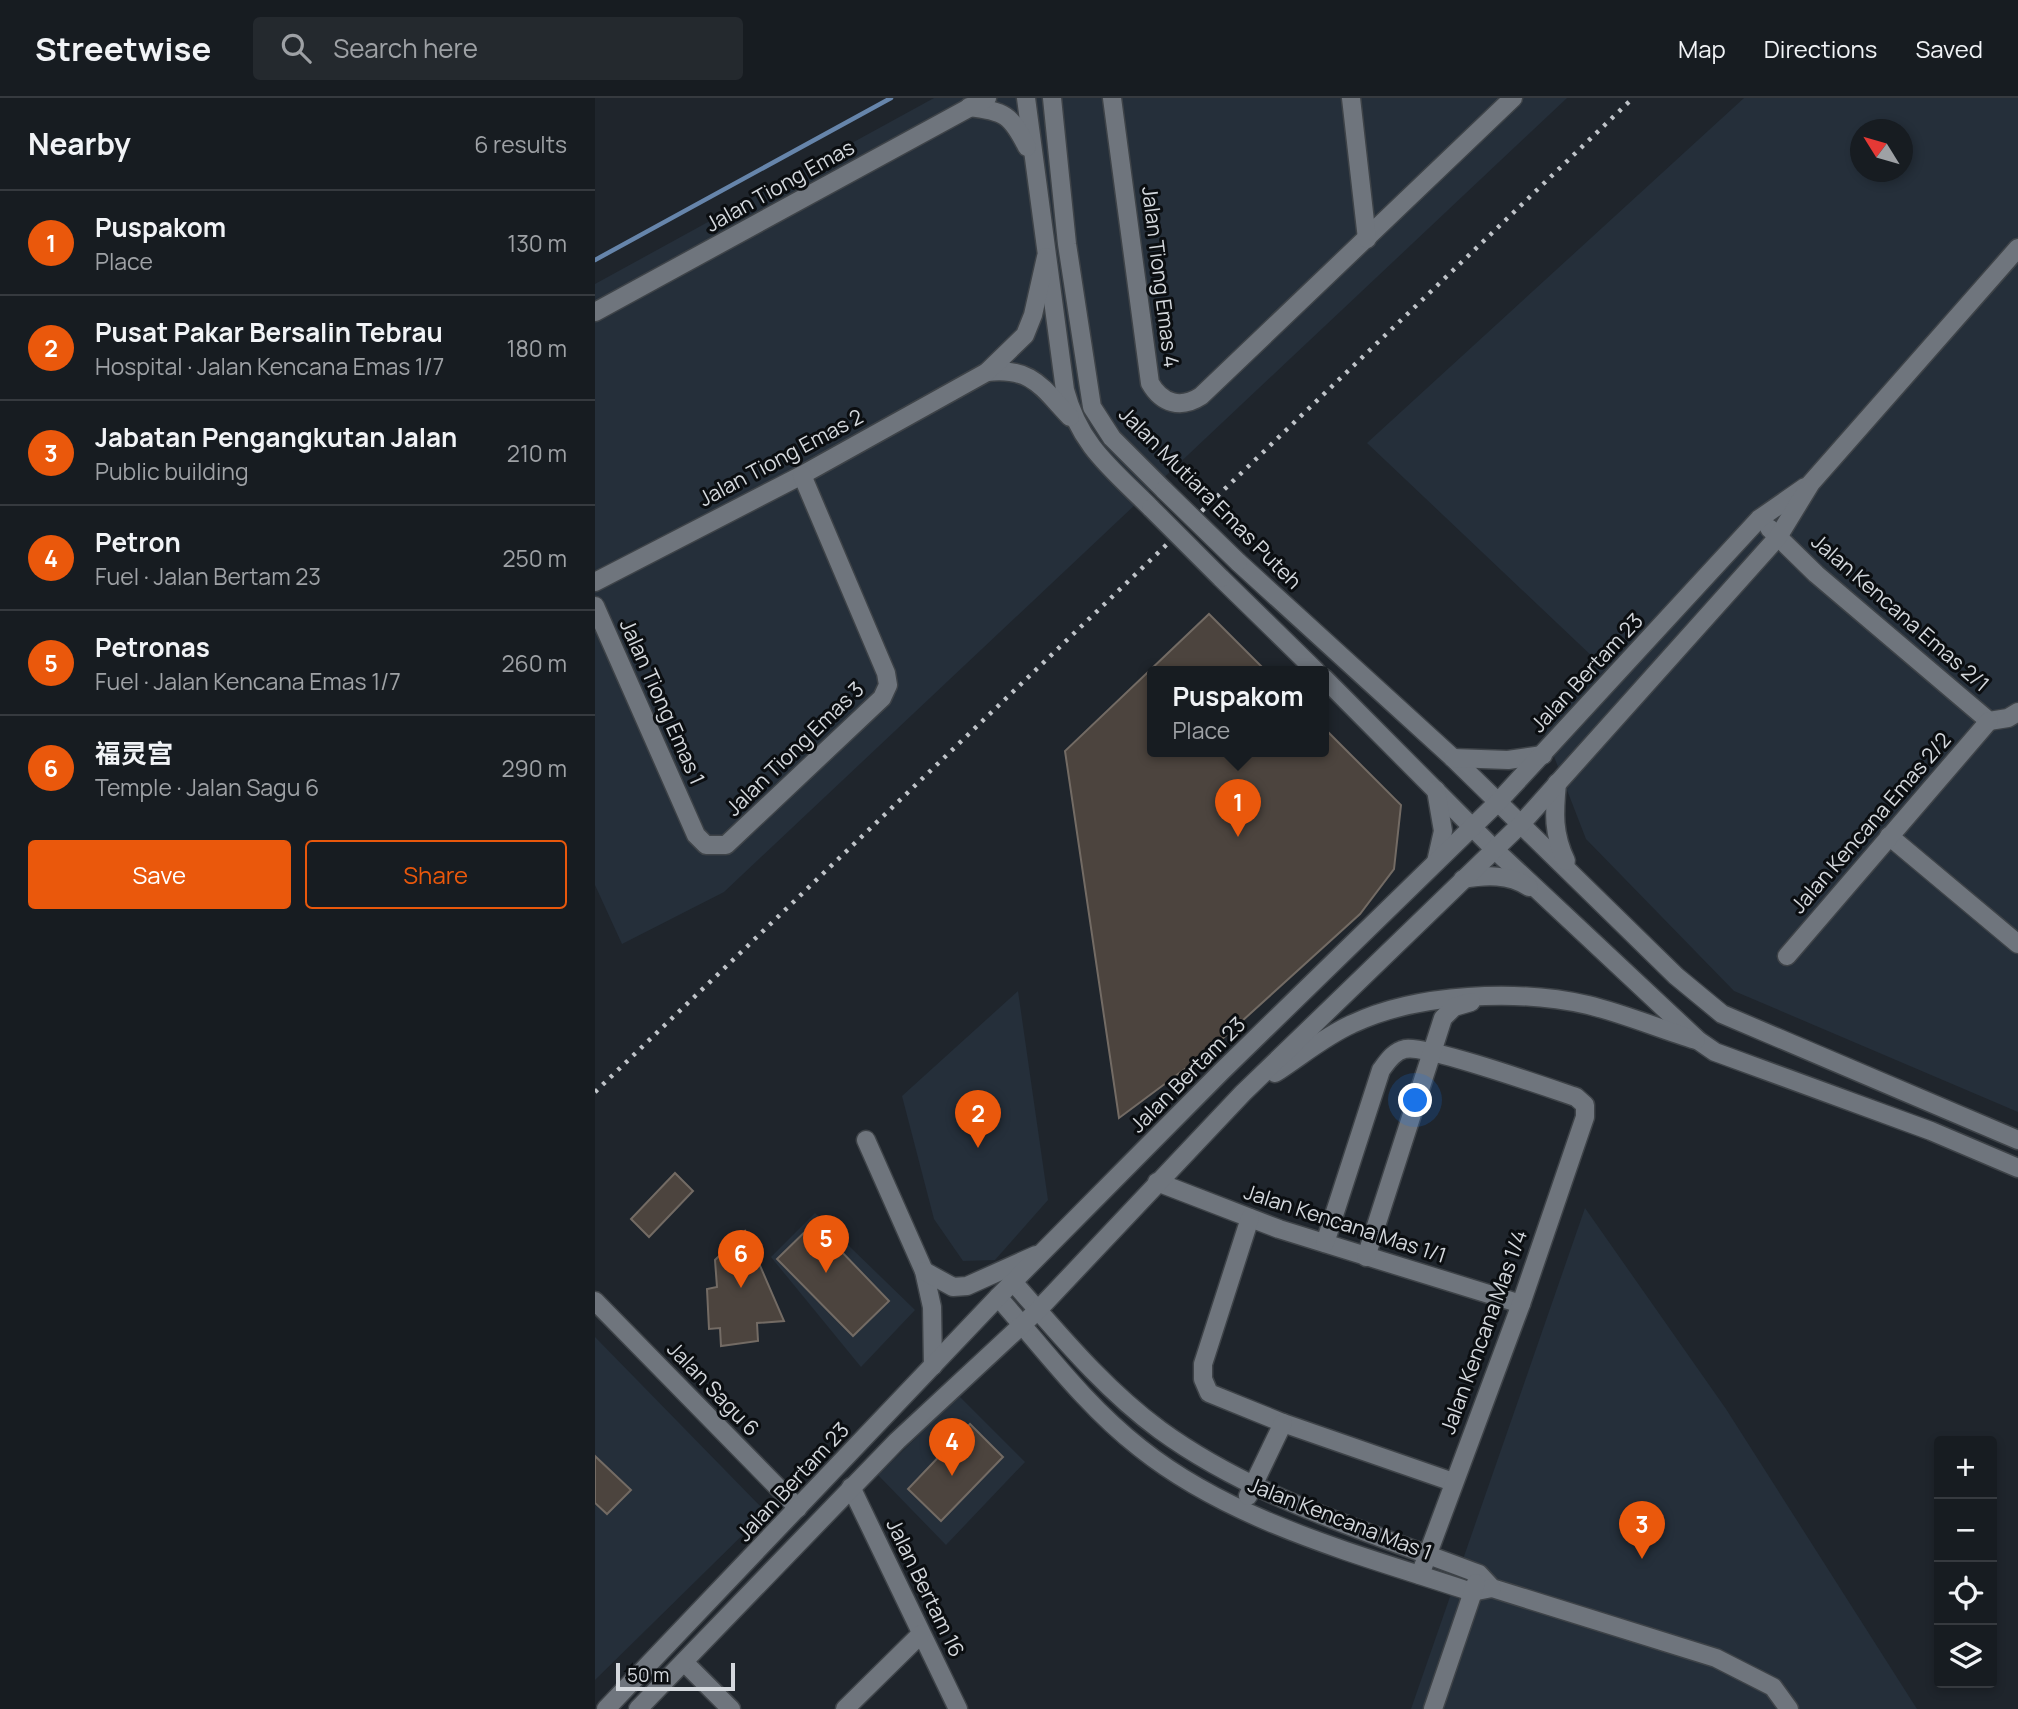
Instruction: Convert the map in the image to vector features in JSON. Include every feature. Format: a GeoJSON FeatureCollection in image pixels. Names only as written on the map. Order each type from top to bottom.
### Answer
{"type":"FeatureCollection","features":[{"type":"Feature","properties":{"kind":"street","name":"Jalan Tiong Emas"},"geometry":{"type":"LineString","coordinates":[[595,312],[831,186],[986,98]]}},
{"type":"Feature","properties":{"kind":"street"},"geometry":{"type":"LineString","coordinates":[[1026,98],[1065,390],[1073,420]]}},
{"type":"Feature","properties":{"kind":"street","name":"Jalan Mutiara Emas Puteh"},"geometry":{"type":"LineString","coordinates":[[1052,98],[1067,244],[1092,407],[1112,439],[1238,562],[1453,758],[1521,824]]}},
{"type":"Feature","properties":{"kind":"street","name":"Jalan Tiong Emas 4"},"geometry":{"type":"LineString","coordinates":[[1112,98],[1148,372],[1156,393],[1168,402],[1180,404],[1201,396],[1367,239]]}},
{"type":"Feature","properties":{"kind":"street"},"geometry":{"type":"LineString","coordinates":[[1351,98],[1367,239]]}},
{"type":"Feature","properties":{"kind":"street"},"geometry":{"type":"LineString","coordinates":[[1367,239],[1513,98]]}},
{"type":"Feature","properties":{"kind":"street"},"geometry":{"type":"LineString","coordinates":[[969,107],[998,111],[1008,117],[1018,128],[1033,160]]}},
{"type":"Feature","properties":{"kind":"street","name":"Jalan Bertam 23"},"geometry":{"type":"LineString","coordinates":[[638,1709],[851,1487],[1038,1310],[1243,1093],[1521,824],[1778,537],[1811,483],[2018,248]]}},
{"type":"Feature","properties":{"kind":"street","name":"Jalan Tiong Emas 2"},"geometry":{"type":"LineString","coordinates":[[595,582],[802,475],[988,372],[1025,335],[1034,315],[1046,257]]}},
{"type":"Feature","properties":{"kind":"street"},"geometry":{"type":"LineString","coordinates":[[988,372],[1008,370],[1023,373],[1039,383],[1073,420],[1097,455],[1311,666]]}},
{"type":"Feature","properties":{"kind":"street","name":"Jalan Tiong Emas 3"},"geometry":{"type":"LineString","coordinates":[[713,848],[733,841],[882,698],[888,685],[886,673],[802,475]]}},
{"type":"Feature","properties":{"kind":"street","name":"Jalan Bertam 23"},"geometry":{"type":"LineString","coordinates":[[606,1709],[1042,1252],[1498,802],[1759,519],[1811,483]]}},
{"type":"Feature","properties":{"kind":"street","name":"Jalan Kencana Emas 2/1"},"geometry":{"type":"LineString","coordinates":[[1759,519],[1816,574],[1989,721],[2008,718],[2018,712]]}},
{"type":"Feature","properties":{"kind":"street","name":"Jalan Tiong Emas 1"},"geometry":{"type":"LineString","coordinates":[[595,606],[696,835],[713,848]]}},
{"type":"Feature","properties":{"kind":"street"},"geometry":{"type":"LineString","coordinates":[[1329,683],[1472,828],[1699,1041],[1715,1052],[1931,1131],[2018,1168]]}},
{"type":"Feature","properties":{"kind":"street","name":"Jalan Kencana Emas 2/2"},"geometry":{"type":"LineString","coordinates":[[1787,956],[1989,721]]}},
{"type":"Feature","properties":{"kind":"street"},"geometry":{"type":"LineString","coordinates":[[1453,758],[1509,761],[1543,755]]}},
{"type":"Feature","properties":{"kind":"street"},"geometry":{"type":"LineString","coordinates":[[1557,783],[1553,821],[1558,844],[1572,873]]}},
{"type":"Feature","properties":{"kind":"street"},"geometry":{"type":"LineString","coordinates":[[1436,789],[1443,831],[1436,862]]}},
{"type":"Feature","properties":{"kind":"street"},"geometry":{"type":"LineString","coordinates":[[1521,824],[1676,976],[1722,1014],[2018,1140]]}},
{"type":"Feature","properties":{"kind":"street"},"geometry":{"type":"LineString","coordinates":[[1889,836],[2018,944]]}},
{"type":"Feature","properties":{"kind":"street"},"geometry":{"type":"LineString","coordinates":[[1463,878],[1487,875],[1518,880],[1546,898]]}},
{"type":"Feature","properties":{"kind":"street"},"geometry":{"type":"LineString","coordinates":[[1243,1093],[1350,1024],[1387,1010],[1438,999],[1491,997],[1563,1000],[1591,1006],[1699,1041]]}},
{"type":"Feature","properties":{"kind":"street"},"geometry":{"type":"LineString","coordinates":[[1366,1257],[1431,1052],[1448,1011],[1491,997]]}},
{"type":"Feature","properties":{"kind":"street"},"geometry":{"type":"LineString","coordinates":[[1325,1243],[1381,1070],[1391,1056],[1405,1048],[1431,1052]]}},
{"type":"Feature","properties":{"kind":"street","name":"Jalan Kencana Mas 1/4"},"geometry":{"type":"LineString","coordinates":[[1420,1575],[1521,1304],[1585,1117],[1585,1105],[1576,1097],[1431,1052]]}},
{"type":"Feature","properties":{"kind":"street"},"geometry":{"type":"LineString","coordinates":[[866,1140],[924,1272],[932,1307],[933,1366]]}},
{"type":"Feature","properties":{"kind":"street","name":"Jalan Kencana Mas 1/1"},"geometry":{"type":"LineString","coordinates":[[1157,1182],[1249,1218],[1521,1304]]}},
{"type":"Feature","properties":{"kind":"street"},"geometry":{"type":"LineString","coordinates":[[1249,1218],[1203,1364],[1203,1379],[1209,1393],[1283,1423],[1453,1482]]}},
{"type":"Feature","properties":{"kind":"street"},"geometry":{"type":"LineString","coordinates":[[924,1272],[953,1287],[967,1286],[1042,1252]]}},
{"type":"Feature","properties":{"kind":"street","name":"Jalan Kencana Mas 1"},"geometry":{"type":"LineString","coordinates":[[1014,1283],[1129,1405],[1185,1447],[1254,1486],[1479,1574],[1492,1588]]}},
{"type":"Feature","properties":{"kind":"street","name":"Jalan Kencana Mas 1"},"geometry":{"type":"LineString","coordinates":[[998,1297],[1071,1384],[1131,1441],[1169,1470],[1240,1507],[1271,1522],[1472,1592],[1492,1588],[1716,1658],[1773,1687],[1789,1709]]}},
{"type":"Feature","properties":{"kind":"street","name":"Jalan Sagu 6"},"geometry":{"type":"LineString","coordinates":[[595,1301],[798,1508]]}},
{"type":"Feature","properties":{"kind":"street"},"geometry":{"type":"LineString","coordinates":[[1240,1507],[1254,1486],[1283,1423]]}},
{"type":"Feature","properties":{"kind":"street","name":"Jalan Bertam 16"},"geometry":{"type":"LineString","coordinates":[[851,1487],[958,1709]]}},
{"type":"Feature","properties":{"kind":"street"},"geometry":{"type":"LineString","coordinates":[[1433,1709],[1479,1574]]}},
{"type":"Feature","properties":{"kind":"street"},"geometry":{"type":"LineString","coordinates":[[845,1709],[921,1634]]}},
{"type":"Feature","properties":{"kind":"street"},"geometry":{"type":"LineString","coordinates":[[684,1662],[731,1709]]}},
{"type":"Feature","properties":{"kind":"shaded area"},"geometry":{"type":"Polygon","coordinates":[[[934,98],[1567,98],[724,892],[622,944],[595,885],[595,284],[934,98]]]}},
{"type":"Feature","properties":{"kind":"shaded area"},"geometry":{"type":"Polygon","coordinates":[[[1744,98],[2018,98],[2018,1112],[1734,991],[1586,839],[1541,723],[1596,660],[1367,443],[1744,98]]]}},
{"type":"Feature","properties":{"kind":"shaded area"},"geometry":{"type":"Polygon","coordinates":[[[1018,991],[1048,1200],[995,1260],[963,1261],[934,1219],[902,1096],[1018,991]]]}},
{"type":"Feature","properties":{"kind":"shaded area"},"geometry":{"type":"Polygon","coordinates":[[[1585,1208],[1726,1409],[1917,1709],[1411,1709],[1585,1208]]]}},
{"type":"Feature","properties":{"kind":"shaded area"},"geometry":{"type":"Polygon","coordinates":[[[815,1213],[915,1310],[861,1367],[771,1257],[815,1213]]]}},
{"type":"Feature","properties":{"kind":"shaded area"},"geometry":{"type":"Polygon","coordinates":[[[595,1337],[766,1512],[595,1680],[595,1337]]]}},
{"type":"Feature","properties":{"kind":"shaded area"},"geometry":{"type":"Polygon","coordinates":[[[959,1396],[1025,1462],[946,1545],[878,1475],[959,1396]]]}},
{"type":"Feature","properties":{"kind":"building"},"geometry":{"type":"Polygon","coordinates":[[[1209,614],[1261,666],[1154,666],[1209,614]]]}},
{"type":"Feature","properties":{"kind":"building"},"geometry":{"type":"Polygon","coordinates":[[[1147,673],[1147,757],[1329,757],[1329,733],[1401,805],[1394,869],[1360,914],[1209,1051],[1119,1118],[1065,751],[1147,673]]]}},
{"type":"Feature","properties":{"kind":"building"},"geometry":{"type":"Polygon","coordinates":[[[675,1173],[693,1191],[649,1237],[631,1219],[675,1173]]]}},
{"type":"Feature","properties":{"kind":"building"},"geometry":{"type":"Polygon","coordinates":[[[814,1223],[889,1301],[853,1336],[777,1259],[814,1223]]]}},
{"type":"Feature","properties":{"kind":"building"},"geometry":{"type":"Polygon","coordinates":[[[745,1231],[784,1321],[757,1323],[758,1341],[721,1346],[720,1328],[709,1329],[707,1289],[717,1287],[715,1260],[745,1231]]]}},
{"type":"Feature","properties":{"kind":"building"},"geometry":{"type":"Polygon","coordinates":[[[970,1424],[1003,1457],[941,1521],[908,1489],[970,1424]]]}},
{"type":"Feature","properties":{"kind":"building"},"geometry":{"type":"Polygon","coordinates":[[[595,1456],[631,1490],[607,1514],[595,1503],[595,1456]]]}},
{"type":"Feature","properties":{"kind":"waterway"},"geometry":{"type":"LineString","coordinates":[[595,260],[891,98]]}},
{"type":"Feature","properties":{"kind":"railway"},"geometry":{"type":"LineString","coordinates":[[595,1092],[1633,98]]}},
{"type":"Feature","properties":{"kind":"place","name":"Puspakom"},"geometry":{"type":"Point","coordinates":[1238,837]}},
{"type":"Feature","properties":{"kind":"place","name":"Pusat Pakar Bersalin Tebrau"},"geometry":{"type":"Point","coordinates":[978,1148]}},
{"type":"Feature","properties":{"kind":"place","name":"Petronas"},"geometry":{"type":"Point","coordinates":[826,1273]}},
{"type":"Feature","properties":{"kind":"place","name":"福灵宫"},"geometry":{"type":"Point","coordinates":[741,1288]}},
{"type":"Feature","properties":{"kind":"place","name":"Petron"},"geometry":{"type":"Point","coordinates":[952,1476]}},
{"type":"Feature","properties":{"kind":"place","name":"Jabatan Pengangkutan Jalan"},"geometry":{"type":"Point","coordinates":[1642,1559]}}]}
